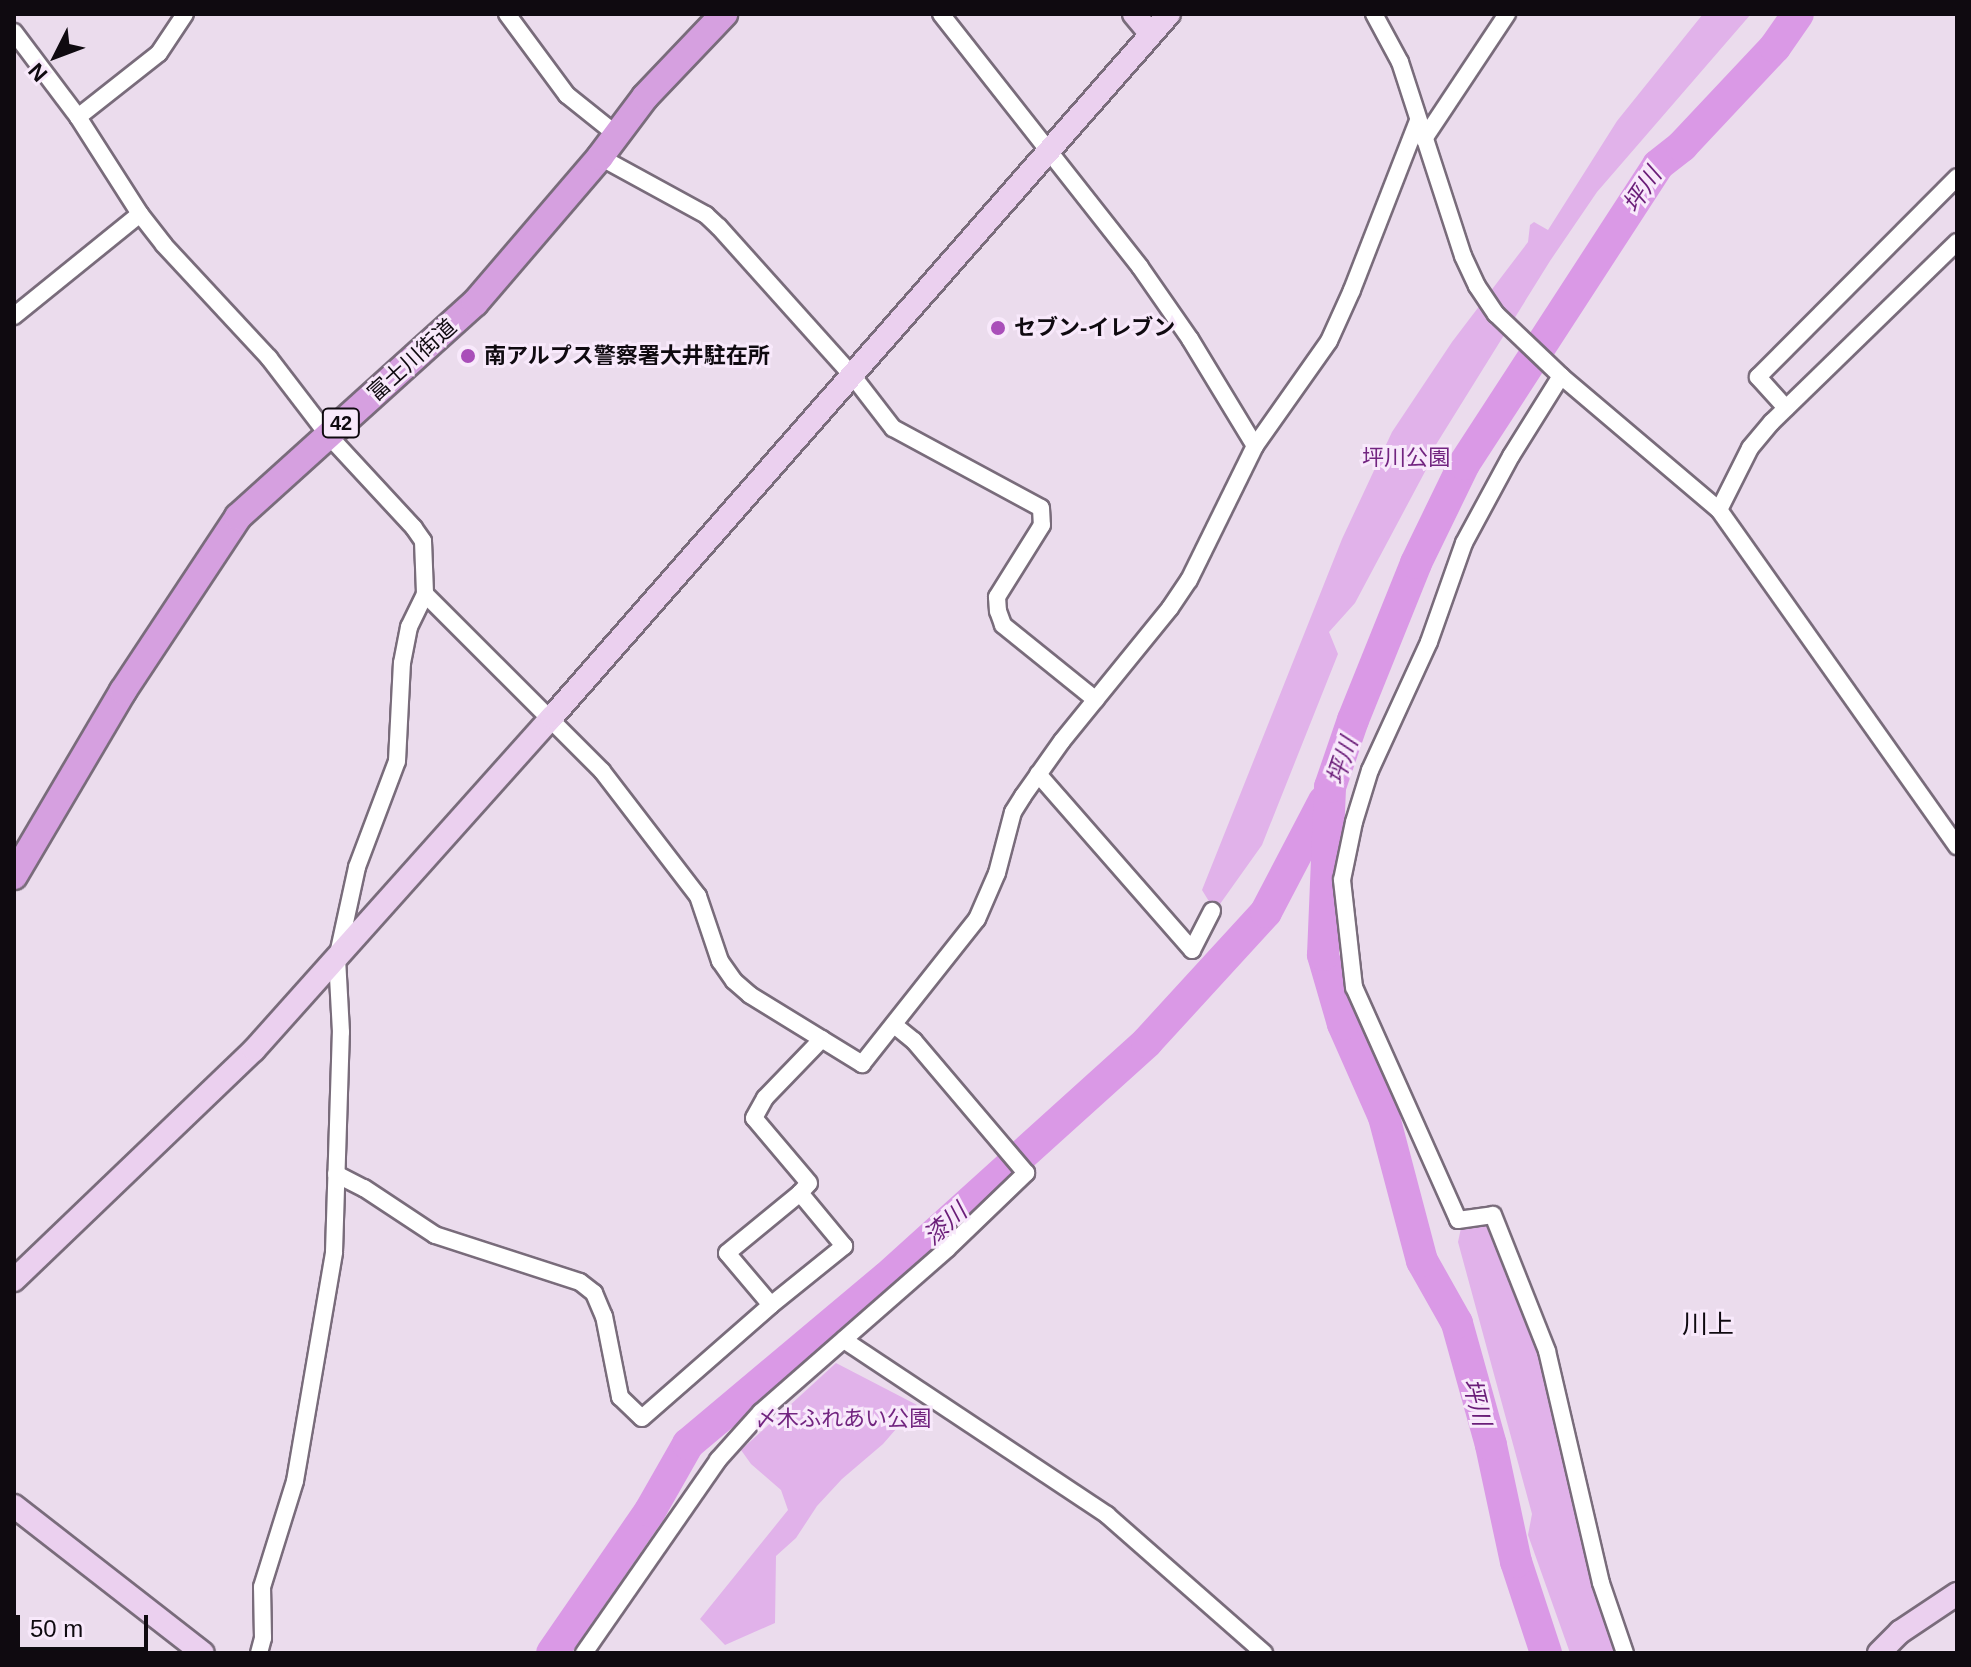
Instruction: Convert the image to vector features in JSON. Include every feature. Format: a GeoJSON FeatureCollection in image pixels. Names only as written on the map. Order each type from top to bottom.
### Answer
{"type":"FeatureCollection","features":[{"type":"Feature","properties":{"kind":"main road","name":"富士川街道"},"geometry":{"type":"LineString","coordinates":[[14,876],[123,691],[238,517],[475,303],[600,157],[645,97],[724,14]]}},
{"type":"Feature","properties":{"kind":"street"},"geometry":{"type":"LineString","coordinates":[[78,117],[159,53],[185,14]]}},
{"type":"Feature","properties":{"kind":"street"},"geometry":{"type":"LineString","coordinates":[[507,14],[567,95],[617,135]]}},
{"type":"Feature","properties":{"kind":"street"},"geometry":{"type":"LineString","coordinates":[[941,14],[1140,267],[1190,339],[1255,446]]}},
{"type":"Feature","properties":{"kind":"street"},"geometry":{"type":"LineString","coordinates":[[1134,14],[1151,34]]}},
{"type":"Feature","properties":{"kind":"street"},"geometry":{"type":"LineString","coordinates":[[14,1280],[254,1050],[552,717],[1169,14]]}},
{"type":"Feature","properties":{"kind":"street"},"geometry":{"type":"LineString","coordinates":[[1374,14],[1400,62],[1467,266],[1477,286],[1511,329],[1561,376],[1719,510],[1957,846]]}},
{"type":"Feature","properties":{"kind":"street"},"geometry":{"type":"LineString","coordinates":[[1424,139],[1507,14]]}},
{"type":"Feature","properties":{"kind":"street"},"geometry":{"type":"LineString","coordinates":[[14,32],[78,117],[140,214],[269,358],[328,435],[423,541],[425,594],[409,627],[402,663],[397,761],[357,867],[337,959],[341,1032],[334,1252],[295,1481],[262,1587],[263,1638],[259,1653]]}},
{"type":"Feature","properties":{"kind":"street"},"geometry":{"type":"LineString","coordinates":[[425,594],[552,717],[602,771],[698,896],[720,961],[734,981],[862,1064],[977,919],[997,873],[1013,812],[1038,774],[1189,580],[1255,446],[1329,341],[1418,121]]}},
{"type":"Feature","properties":{"kind":"street"},"geometry":{"type":"LineString","coordinates":[[600,157],[706,215],[852,375],[893,428],[1041,508],[1042,525],[997,597],[998,611],[1003,625],[1096,700]]}},
{"type":"Feature","properties":{"kind":"street"},"geometry":{"type":"LineString","coordinates":[[1786,408],[1758,377],[1957,177]]}},
{"type":"Feature","properties":{"kind":"street"},"geometry":{"type":"LineString","coordinates":[[14,316],[140,214]]}},
{"type":"Feature","properties":{"kind":"street"},"geometry":{"type":"LineString","coordinates":[[1719,510],[1750,448],[1786,408],[1957,242]]}},
{"type":"Feature","properties":{"kind":"street"},"geometry":{"type":"LineString","coordinates":[[1561,376],[1511,456],[1464,543],[1429,642],[1370,770],[1342,880],[1354,987],[1458,1220],[1493,1215],[1547,1351],[1601,1583],[1625,1653]]}},
{"type":"Feature","properties":{"kind":"street"},"geometry":{"type":"LineString","coordinates":[[1038,774],[1192,950],[1212,911]]}},
{"type":"Feature","properties":{"kind":"street"},"geometry":{"type":"LineString","coordinates":[[584,1653],[718,1460],[761,1412],[947,1249],[1026,1173],[914,1041],[894,1025]]}},
{"type":"Feature","properties":{"kind":"street"},"geometry":{"type":"LineString","coordinates":[[771,1305],[727,1253],[809,1183],[754,1118],[765,1098],[822,1039]]}},
{"type":"Feature","properties":{"kind":"street"},"geometry":{"type":"LineString","coordinates":[[336,1174],[364,1188],[435,1235],[580,1282],[594,1293],[604,1316],[620,1397],[642,1418],[771,1305],[844,1246],[800,1193]]}},
{"type":"Feature","properties":{"kind":"street"},"geometry":{"type":"LineString","coordinates":[[844,1340],[1107,1515],[1259,1651]]}},
{"type":"Feature","properties":{"kind":"street"},"geometry":{"type":"LineString","coordinates":[[14,1506],[203,1653]]}},
{"type":"Feature","properties":{"kind":"street"},"geometry":{"type":"LineString","coordinates":[[1879,1653],[1900,1632],[1957,1594]]}},
{"type":"Feature","properties":{"kind":"green space","name":"坪川公園"},"geometry":{"type":"Polygon","coordinates":[[[1703,14],[1751,14],[1597,192],[1550,261],[1432,451],[1428,466],[1355,603],[1329,632],[1338,654],[1262,845],[1220,904],[1210,903],[1202,890],[1342,539],[1392,432],[1452,342],[1528,242],[1530,225],[1534,222],[1548,230],[1617,121],[1703,14]]]}},
{"type":"Feature","properties":{"kind":"green space"},"geometry":{"type":"Polygon","coordinates":[[[1493,1224],[1544,1354],[1620,1653],[1570,1653],[1528,1535],[1532,1514],[1458,1242],[1461,1228],[1493,1224]]]}},
{"type":"Feature","properties":{"kind":"green space","name":"〆木ふれあい公園"},"geometry":{"type":"Polygon","coordinates":[[[836,1363],[917,1405],[883,1444],[842,1479],[817,1506],[796,1538],[776,1556],[775,1623],[725,1645],[700,1619],[788,1510],[781,1490],[751,1464],[741,1450],[836,1363]]]}},
{"type":"Feature","properties":{"kind":"waterway","name":"坪川"},"geometry":{"type":"LineString","coordinates":[[1546,1653],[1516,1562],[1491,1445],[1457,1323],[1422,1261],[1384,1117],[1343,1024],[1323,955],[1330,787],[1353,720],[1416,563],[1464,464],[1658,165],[1682,146],[1775,47],[1798,14]]}},
{"type":"Feature","properties":{"kind":"waterway","name":"漆川"},"geometry":{"type":"LineString","coordinates":[[552,1653],[650,1511],[688,1444],[886,1278],[1147,1042],[1266,912],[1324,801]]}},
{"type":"Feature","properties":{"kind":"place","name":"セブン-イレブン"},"geometry":{"type":"Point","coordinates":[998,328]}},
{"type":"Feature","properties":{"kind":"place","name":"南アルプス警察署大井駐在所"},"geometry":{"type":"Point","coordinates":[468,356]}},
{"type":"Feature","properties":{"kind":"district","name":"川上"},"geometry":{"type":"Point","coordinates":[1708,1325]}}]}
